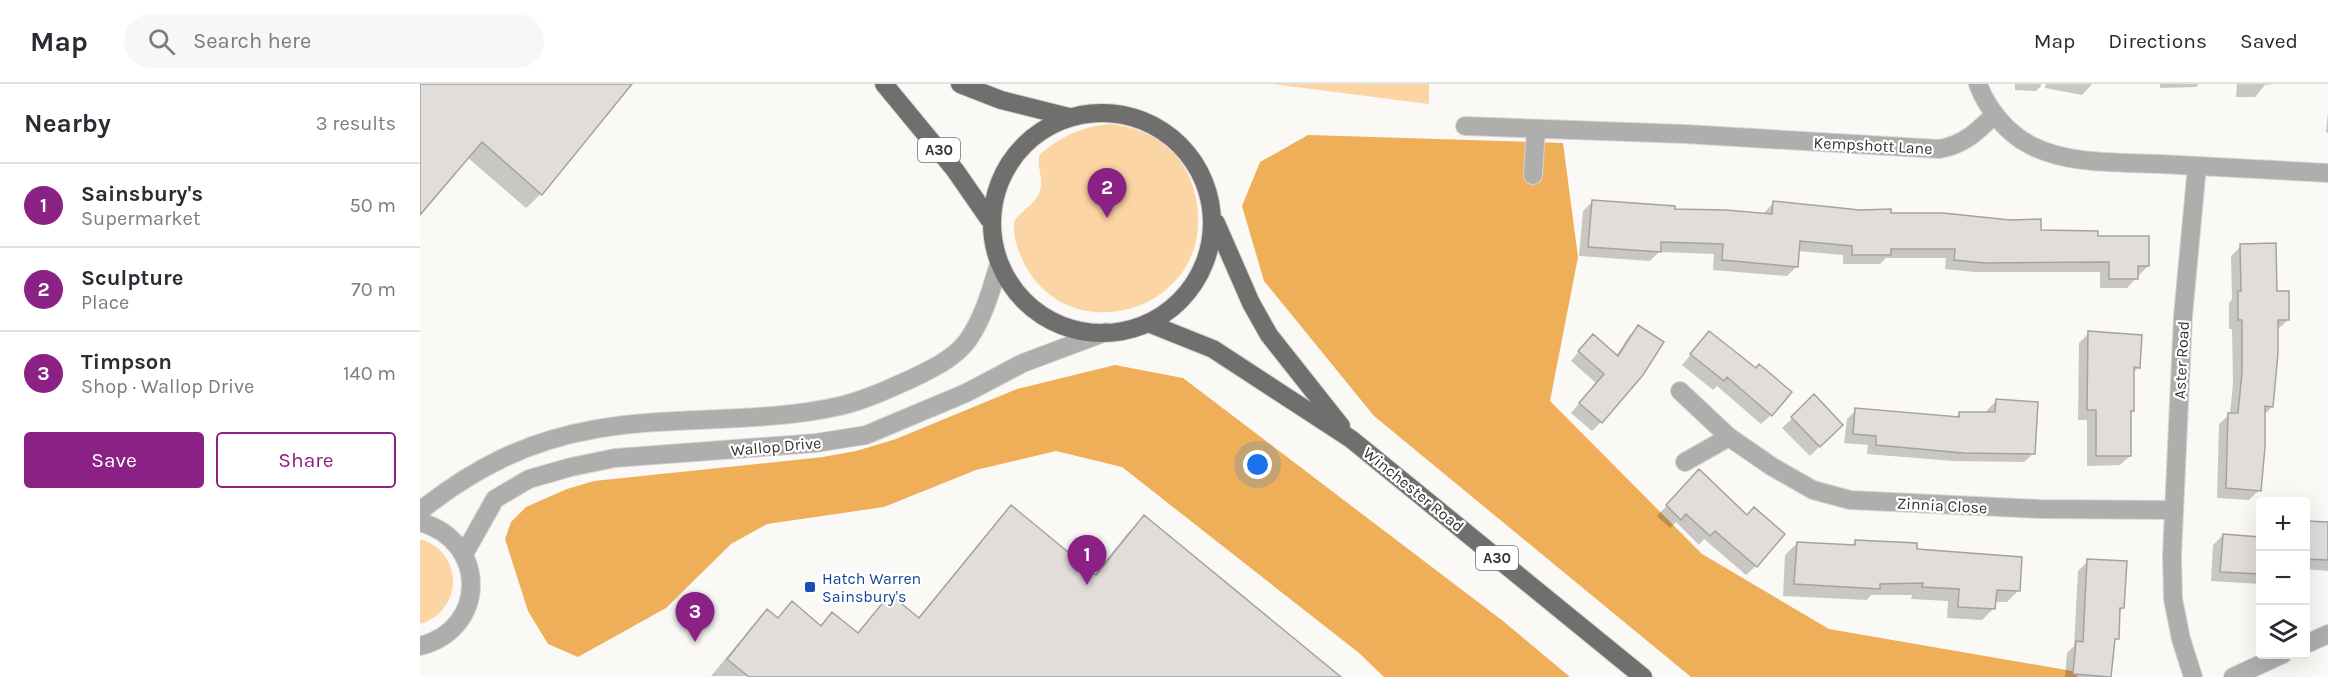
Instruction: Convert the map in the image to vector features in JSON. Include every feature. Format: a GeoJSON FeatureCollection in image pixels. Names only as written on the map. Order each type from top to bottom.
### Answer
{"type":"FeatureCollection","features":[{"type":"Feature","properties":{"kind":"main road","name":"A30"},"geometry":{"type":"LineString","coordinates":[[884,84],[955,170],[989,219]]}},
{"type":"Feature","properties":{"kind":"main road"},"geometry":{"type":"LineString","coordinates":[[960,84],[1000,100],[1071,118]]}},
{"type":"Feature","properties":{"kind":"main road"},"geometry":{"type":"LineString","coordinates":[[1107,116],[1129,118],[1146,122],[1164,131],[1191,158],[1201,176],[1211,213],[1213,240],[1209,260],[1197,286],[1179,307],[1148,323],[1107,332],[1073,328],[1049,318],[1031,306],[999,264],[991,237],[989,219],[1000,179],[1007,164],[1041,130],[1071,118],[1107,116]]}},
{"type":"Feature","properties":{"kind":"main road","name":"Winchester Road"},"geometry":{"type":"LineString","coordinates":[[1211,213],[1230,260],[1269,335],[1351,439]]}},
{"type":"Feature","properties":{"kind":"main road","name":"Winchester Road"},"geometry":{"type":"LineString","coordinates":[[1148,323],[1213,349],[1351,439],[1643,677]]}},
{"type":"Feature","properties":{"kind":"street"},"geometry":{"type":"LineString","coordinates":[[1978,84],[1995,114],[2017,137],[2029,145],[2059,156],[2104,161],[2328,173]]}},
{"type":"Feature","properties":{"kind":"street","name":"Kempshott Lane"},"geometry":{"type":"LineString","coordinates":[[1465,126],[1685,134],[1939,149],[1959,144],[1970,138],[1995,114]]}},
{"type":"Feature","properties":{"kind":"street"},"geometry":{"type":"LineString","coordinates":[[1533,175],[1536,129]]}},
{"type":"Feature","properties":{"kind":"street","name":"Aster Road"},"geometry":{"type":"LineString","coordinates":[[2193,677],[2181,639],[2173,599],[2172,510],[2183,316],[2197,166]]}},
{"type":"Feature","properties":{"kind":"street","name":"Wallop Drive"},"geometry":{"type":"LineString","coordinates":[[420,511],[452,486],[486,467],[526,448],[561,437],[619,426],[806,412],[840,406],[881,392],[926,372],[958,352],[979,322],[999,264]]}},
{"type":"Feature","properties":{"kind":"street","name":"Wallop Drive"},"geometry":{"type":"LineString","coordinates":[[464,554],[495,499],[529,479],[571,466],[615,458],[816,443],[866,435],[966,393],[1023,363],[1107,332]]}},
{"type":"Feature","properties":{"kind":"street","name":"Zinnia Close"},"geometry":{"type":"LineString","coordinates":[[1680,392],[1729,437],[1771,466],[1813,490],[1850,500],[2040,509],[2172,510]]}},
{"type":"Feature","properties":{"kind":"street"},"geometry":{"type":"LineString","coordinates":[[1685,462],[1729,437]]}},
{"type":"Feature","properties":{"kind":"street"},"geometry":{"type":"LineString","coordinates":[[420,522],[441,529],[450,536],[464,554],[472,579],[464,614],[449,633],[420,646]]}},
{"type":"Feature","properties":{"kind":"street"},"geometry":{"type":"LineString","coordinates":[[2310,642],[2328,634]]}},
{"type":"Feature","properties":{"kind":"street"},"geometry":{"type":"LineString","coordinates":[[2233,677],[2272,659]]}},
{"type":"Feature","properties":{"kind":"shaded area"},"geometry":{"type":"Polygon","coordinates":[[[1272,84],[1429,84],[1429,104],[1272,84]]]}},
{"type":"Feature","properties":{"kind":"shaded area"},"geometry":{"type":"Polygon","coordinates":[[[1110,124],[1147,134],[1169,148],[1178,158],[1191,181],[1198,224],[1190,259],[1170,287],[1142,304],[1109,312],[1076,308],[1047,292],[1024,263],[1016,244],[1014,224],[1018,216],[1032,204],[1039,192],[1041,185],[1040,154],[1073,133],[1090,127],[1110,124]]]}},
{"type":"Feature","properties":{"kind":"shaded area"},"geometry":{"type":"Polygon","coordinates":[[[1308,135],[1563,143],[1578,257],[1550,401],[1702,554],[1829,629],[2078,672],[2077,677],[1691,677],[1374,416],[1264,281],[1242,206],[1260,162],[1308,135]]]}},
{"type":"Feature","properties":{"kind":"shaded area"},"geometry":{"type":"Polygon","coordinates":[[[1115,365],[1183,378],[1503,621],[1570,677],[1384,677],[1359,653],[1122,467],[1056,451],[976,470],[884,507],[767,524],[731,544],[666,608],[578,657],[548,644],[528,611],[505,539],[511,522],[526,507],[567,489],[594,481],[823,457],[856,451],[896,439],[1017,389],[1115,365]]]}},
{"type":"Feature","properties":{"kind":"shaded area"},"geometry":{"type":"Polygon","coordinates":[[[420,539],[434,546],[445,556],[451,568],[453,581],[451,594],[445,607],[434,617],[420,624],[420,539]]]}},
{"type":"Feature","properties":{"kind":"building"},"geometry":{"type":"Polygon","coordinates":[[[420,84],[632,84],[542,195],[482,142],[420,215],[420,84]]]}},
{"type":"Feature","properties":{"kind":"building"},"geometry":{"type":"Polygon","coordinates":[[[1592,200],[1675,206],[1675,209],[1772,214],[1773,201],[1860,210],[1891,209],[1891,213],[1943,213],[2010,220],[2041,219],[2041,230],[2098,231],[2098,236],[2149,236],[2149,266],[2138,266],[2138,279],[2109,279],[2109,262],[1985,263],[1954,260],[1955,249],[1891,249],[1891,255],[1852,255],[1852,246],[1800,241],[1798,267],[1722,260],[1723,244],[1661,242],[1661,252],[1588,247],[1592,200]]]}},
{"type":"Feature","properties":{"kind":"building"},"geometry":{"type":"Polygon","coordinates":[[[2276,243],[2277,291],[2289,291],[2289,320],[2278,320],[2278,353],[2273,407],[2265,406],[2265,447],[2261,491],[2226,488],[2228,413],[2238,413],[2242,372],[2242,320],[2238,320],[2238,291],[2241,291],[2240,244],[2276,243]]]}},
{"type":"Feature","properties":{"kind":"building"},"geometry":{"type":"Polygon","coordinates":[[[1638,325],[1664,342],[1643,375],[1602,423],[1579,403],[1604,374],[1578,351],[1593,334],[1618,356],[1638,325]]]}},
{"type":"Feature","properties":{"kind":"building"},"geometry":{"type":"Polygon","coordinates":[[[1709,331],[1756,368],[1759,364],[1792,392],[1772,416],[1727,377],[1724,381],[1690,354],[1709,331]]]}},
{"type":"Feature","properties":{"kind":"building"},"geometry":{"type":"Polygon","coordinates":[[[2088,331],[2142,335],[2140,368],[2134,367],[2131,456],[2096,456],[2096,410],[2087,410],[2088,331]]]}},
{"type":"Feature","properties":{"kind":"building"},"geometry":{"type":"Polygon","coordinates":[[[1814,394],[1843,425],[1820,447],[1791,417],[1814,394]]]}},
{"type":"Feature","properties":{"kind":"building"},"geometry":{"type":"Polygon","coordinates":[[[1996,399],[2038,402],[2035,454],[1963,453],[1876,445],[1876,436],[1853,434],[1855,408],[1959,417],[1959,412],[1995,412],[1996,399]]]}},
{"type":"Feature","properties":{"kind":"building"},"geometry":{"type":"Polygon","coordinates":[[[1699,469],[1747,515],[1754,507],[1785,534],[1757,567],[1715,531],[1710,536],[1686,514],[1681,520],[1666,505],[1699,469]]]}},
{"type":"Feature","properties":{"kind":"building"},"geometry":{"type":"Polygon","coordinates":[[[1011,505],[1096,575],[1144,515],[1341,677],[749,677],[727,659],[767,609],[778,618],[792,601],[821,626],[832,612],[858,633],[890,594],[919,618],[1011,505]]]}},
{"type":"Feature","properties":{"kind":"building"},"geometry":{"type":"Polygon","coordinates":[[[2310,521],[2328,522],[2328,560],[2310,559],[2310,521]]]}},
{"type":"Feature","properties":{"kind":"building"},"geometry":{"type":"Polygon","coordinates":[[[2223,534],[2256,537],[2256,574],[2220,572],[2223,534]]]}},
{"type":"Feature","properties":{"kind":"building"},"geometry":{"type":"Polygon","coordinates":[[[1855,540],[1917,543],[1917,549],[2022,557],[2020,591],[1997,590],[1995,609],[1958,607],[1959,589],[1922,587],[1923,583],[1880,584],[1880,589],[1794,584],[1797,542],[1855,545],[1855,540]]]}},
{"type":"Feature","properties":{"kind":"building"},"geometry":{"type":"Polygon","coordinates":[[[2087,559],[2127,561],[2124,608],[2120,608],[2119,639],[2115,639],[2111,677],[2073,674],[2076,641],[2083,642],[2087,559]]]}},
{"type":"Feature","properties":{"kind":"place","name":"Sculpture"},"geometry":{"type":"Point","coordinates":[1107,218]}},
{"type":"Feature","properties":{"kind":"place","name":"Sainsbury's"},"geometry":{"type":"Point","coordinates":[1087,585]}},
{"type":"Feature","properties":{"kind":"place","name":"Hatch Warren Sainsbury's"},"geometry":{"type":"Point","coordinates":[810,587]}},
{"type":"Feature","properties":{"kind":"place","name":"Timpson"},"geometry":{"type":"Point","coordinates":[695,642]}}]}
